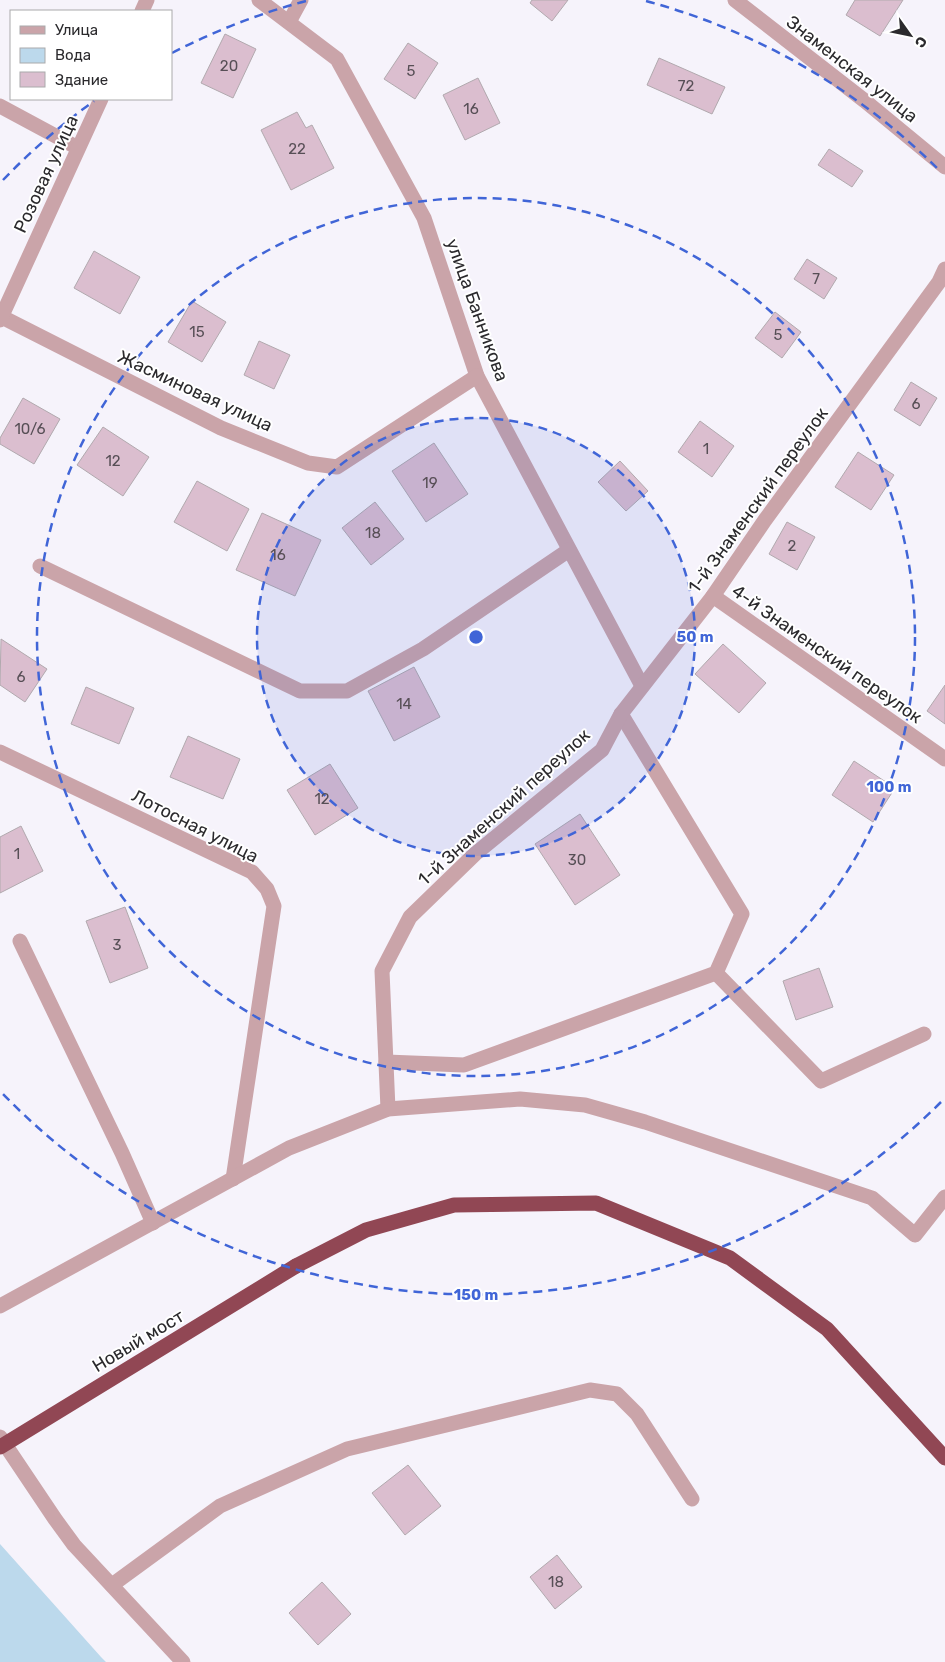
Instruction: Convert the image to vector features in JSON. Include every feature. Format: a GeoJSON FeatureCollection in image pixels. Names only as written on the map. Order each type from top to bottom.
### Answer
{"type":"FeatureCollection","features":[{"type":"Feature","properties":{"kind":"highway","name":"Новый мост"},"geometry":{"type":"LineString","coordinates":[[0,1447],[296,1266],[366,1230],[454,1205],[596,1202],[730,1258],[827,1328],[945,1458]]}},
{"type":"Feature","properties":{"kind":"street","name":"улица Банникова"},"geometry":{"type":"LineString","coordinates":[[259,0],[337,59],[424,218],[477,376],[642,686]]}},
{"type":"Feature","properties":{"kind":"street"},"geometry":{"type":"LineString","coordinates":[[289,22],[301,0]]}},
{"type":"Feature","properties":{"kind":"street","name":"Знаменская улица"},"geometry":{"type":"LineString","coordinates":[[735,0],[945,167]]}},
{"type":"Feature","properties":{"kind":"street","name":"Розовая улица"},"geometry":{"type":"LineString","coordinates":[[0,317],[101,100]]}},
{"type":"Feature","properties":{"kind":"street"},"geometry":{"type":"LineString","coordinates":[[0,106],[78,148]]}},
{"type":"Feature","properties":{"kind":"street","name":"1-й Знаменский переулок"},"geometry":{"type":"LineString","coordinates":[[388,1109],[382,971],[410,917],[475,854],[602,750],[621,714],[713,596],[765,520],[939,282],[945,269]]}},
{"type":"Feature","properties":{"kind":"street","name":"Жасминовая улица"},"geometry":{"type":"LineString","coordinates":[[0,317],[221,428],[308,462],[337,467],[477,376]]}},
{"type":"Feature","properties":{"kind":"street"},"geometry":{"type":"LineString","coordinates":[[40,566],[300,691],[347,691],[423,649],[569,550]]}},
{"type":"Feature","properties":{"kind":"street","name":"4-й Знаменский переулок"},"geometry":{"type":"LineString","coordinates":[[713,596],[945,760]]}},
{"type":"Feature","properties":{"kind":"street"},"geometry":{"type":"LineString","coordinates":[[386,1062],[464,1065],[716,973],[742,914],[621,714]]}},
{"type":"Feature","properties":{"kind":"street","name":"Лотосная улица"},"geometry":{"type":"LineString","coordinates":[[0,752],[252,872],[267,888],[274,906],[233,1179]]}},
{"type":"Feature","properties":{"kind":"street"},"geometry":{"type":"LineString","coordinates":[[20,941],[122,1153],[153,1223]]}},
{"type":"Feature","properties":{"kind":"street"},"geometry":{"type":"LineString","coordinates":[[716,973],[822,1081],[924,1034]]}},
{"type":"Feature","properties":{"kind":"street"},"geometry":{"type":"LineString","coordinates":[[0,1306],[289,1148],[388,1109],[520,1099],[585,1105],[645,1122],[872,1198],[915,1234],[945,1198]]}},
{"type":"Feature","properties":{"kind":"street"},"geometry":{"type":"LineString","coordinates":[[112,1585],[220,1506],[347,1449],[590,1390],[617,1394],[637,1414],[692,1499]]}},
{"type":"Feature","properties":{"kind":"street"},"geometry":{"type":"LineString","coordinates":[[0,1437],[70,1538],[183,1662]]}},
{"type":"Feature","properties":{"kind":"water"},"geometry":{"type":"Polygon","coordinates":[[[0,1544],[101,1657],[106,1662],[0,1662],[0,1544]]]}},
{"type":"Feature","properties":{"kind":"building"},"geometry":{"type":"Polygon","coordinates":[[[532,0],[568,0],[552,21],[530,3],[532,0]]]}},
{"type":"Feature","properties":{"kind":"building"},"geometry":{"type":"Polygon","coordinates":[[[855,0],[903,0],[880,36],[846,15],[855,0]]]}},
{"type":"Feature","properties":{"kind":"building"},"geometry":{"type":"Polygon","coordinates":[[[225,34],[256,49],[233,98],[201,83],[225,34]]]}},
{"type":"Feature","properties":{"kind":"building"},"geometry":{"type":"Polygon","coordinates":[[[408,43],[438,63],[415,99],[384,79],[408,43]]]}},
{"type":"Feature","properties":{"kind":"building"},"geometry":{"type":"Polygon","coordinates":[[[659,58],[725,87],[712,114],[647,85],[659,58]]]}},
{"type":"Feature","properties":{"kind":"building"},"geometry":{"type":"Polygon","coordinates":[[[478,78],[500,123],[465,140],[443,95],[478,78]]]}},
{"type":"Feature","properties":{"kind":"building"},"geometry":{"type":"Polygon","coordinates":[[[297,112],[306,128],[312,125],[334,168],[291,190],[261,130],[297,112]]]}},
{"type":"Feature","properties":{"kind":"building"},"geometry":{"type":"Polygon","coordinates":[[[829,149],[863,171],[852,187],[818,165],[829,149]]]}},
{"type":"Feature","properties":{"kind":"building"},"geometry":{"type":"Polygon","coordinates":[[[94,251],[140,277],[120,314],[74,288],[94,251]]]}},
{"type":"Feature","properties":{"kind":"building"},"geometry":{"type":"Polygon","coordinates":[[[807,259],[837,278],[824,299],[794,279],[807,259]]]}},
{"type":"Feature","properties":{"kind":"building"},"geometry":{"type":"Polygon","coordinates":[[[192,301],[226,322],[202,362],[168,342],[192,301]]]}},
{"type":"Feature","properties":{"kind":"building"},"geometry":{"type":"Polygon","coordinates":[[[775,312],[801,332],[782,358],[755,338],[775,312]]]}},
{"type":"Feature","properties":{"kind":"building"},"geometry":{"type":"Polygon","coordinates":[[[259,341],[290,355],[274,389],[244,375],[259,341]]]}},
{"type":"Feature","properties":{"kind":"building"},"geometry":{"type":"Polygon","coordinates":[[[911,382],[937,398],[920,426],[894,410],[911,382]]]}},
{"type":"Feature","properties":{"kind":"building"},"geometry":{"type":"Polygon","coordinates":[[[23,398],[60,419],[34,464],[0,444],[0,438],[23,398]]]}},
{"type":"Feature","properties":{"kind":"building"},"geometry":{"type":"Polygon","coordinates":[[[700,421],[734,446],[712,477],[678,452],[700,421]]]}},
{"type":"Feature","properties":{"kind":"building"},"geometry":{"type":"Polygon","coordinates":[[[103,427],[149,457],[123,496],[77,465],[103,427]]]}},
{"type":"Feature","properties":{"kind":"building"},"geometry":{"type":"Polygon","coordinates":[[[434,443],[468,494],[426,522],[392,471],[434,443]]]}},
{"type":"Feature","properties":{"kind":"building"},"geometry":{"type":"Polygon","coordinates":[[[858,452],[894,475],[871,510],[835,487],[858,452]]]}},
{"type":"Feature","properties":{"kind":"building"},"geometry":{"type":"Polygon","coordinates":[[[620,461],[648,491],[626,511],[598,482],[620,461]]]}},
{"type":"Feature","properties":{"kind":"building"},"geometry":{"type":"Polygon","coordinates":[[[197,481],[249,509],[227,551],[174,522],[197,481]]]}},
{"type":"Feature","properties":{"kind":"building"},"geometry":{"type":"Polygon","coordinates":[[[375,502],[404,539],[371,565],[342,528],[375,502]]]}},
{"type":"Feature","properties":{"kind":"building"},"geometry":{"type":"Polygon","coordinates":[[[262,513],[321,540],[295,596],[236,570],[262,513]]]}},
{"type":"Feature","properties":{"kind":"building"},"geometry":{"type":"Polygon","coordinates":[[[787,522],[815,537],[797,570],[769,554],[787,522]]]}},
{"type":"Feature","properties":{"kind":"building"},"geometry":{"type":"Polygon","coordinates":[[[1,639],[47,669],[25,702],[0,685],[1,639]]]}},
{"type":"Feature","properties":{"kind":"building"},"geometry":{"type":"Polygon","coordinates":[[[723,644],[766,683],[739,713],[695,674],[723,644]]]}},
{"type":"Feature","properties":{"kind":"building"},"geometry":{"type":"Polygon","coordinates":[[[414,667],[440,717],[394,741],[368,691],[414,667]]]}},
{"type":"Feature","properties":{"kind":"building"},"geometry":{"type":"Polygon","coordinates":[[[945,685],[945,724],[927,711],[945,685]]]}},
{"type":"Feature","properties":{"kind":"building"},"geometry":{"type":"Polygon","coordinates":[[[86,687],[134,708],[119,744],[71,724],[86,687]]]}},
{"type":"Feature","properties":{"kind":"building"},"geometry":{"type":"Polygon","coordinates":[[[188,736],[240,759],[223,799],[170,777],[188,736]]]}},
{"type":"Feature","properties":{"kind":"building"},"geometry":{"type":"Polygon","coordinates":[[[854,761],[895,788],[873,822],[832,795],[854,761]]]}},
{"type":"Feature","properties":{"kind":"building"},"geometry":{"type":"Polygon","coordinates":[[[330,764],[358,808],[315,835],[287,790],[330,764]]]}},
{"type":"Feature","properties":{"kind":"building"},"geometry":{"type":"Polygon","coordinates":[[[580,814],[620,875],[575,905],[535,844],[580,814]]]}},
{"type":"Feature","properties":{"kind":"building"},"geometry":{"type":"Polygon","coordinates":[[[21,826],[43,871],[0,893],[0,837],[21,826]]]}},
{"type":"Feature","properties":{"kind":"building"},"geometry":{"type":"Polygon","coordinates":[[[125,907],[148,968],[110,983],[86,921],[125,907]]]}},
{"type":"Feature","properties":{"kind":"building"},"geometry":{"type":"Polygon","coordinates":[[[819,968],[833,1007],[796,1020],[783,981],[819,968]]]}},
{"type":"Feature","properties":{"kind":"building"},"geometry":{"type":"Polygon","coordinates":[[[408,1465],[441,1506],[405,1535],[372,1493],[408,1465]]]}},
{"type":"Feature","properties":{"kind":"building"},"geometry":{"type":"Polygon","coordinates":[[[557,1555],[582,1587],[555,1609],[530,1577],[557,1555]]]}},
{"type":"Feature","properties":{"kind":"building"},"geometry":{"type":"Polygon","coordinates":[[[322,1582],[351,1614],[318,1645],[289,1613],[322,1582]]]}}]}
